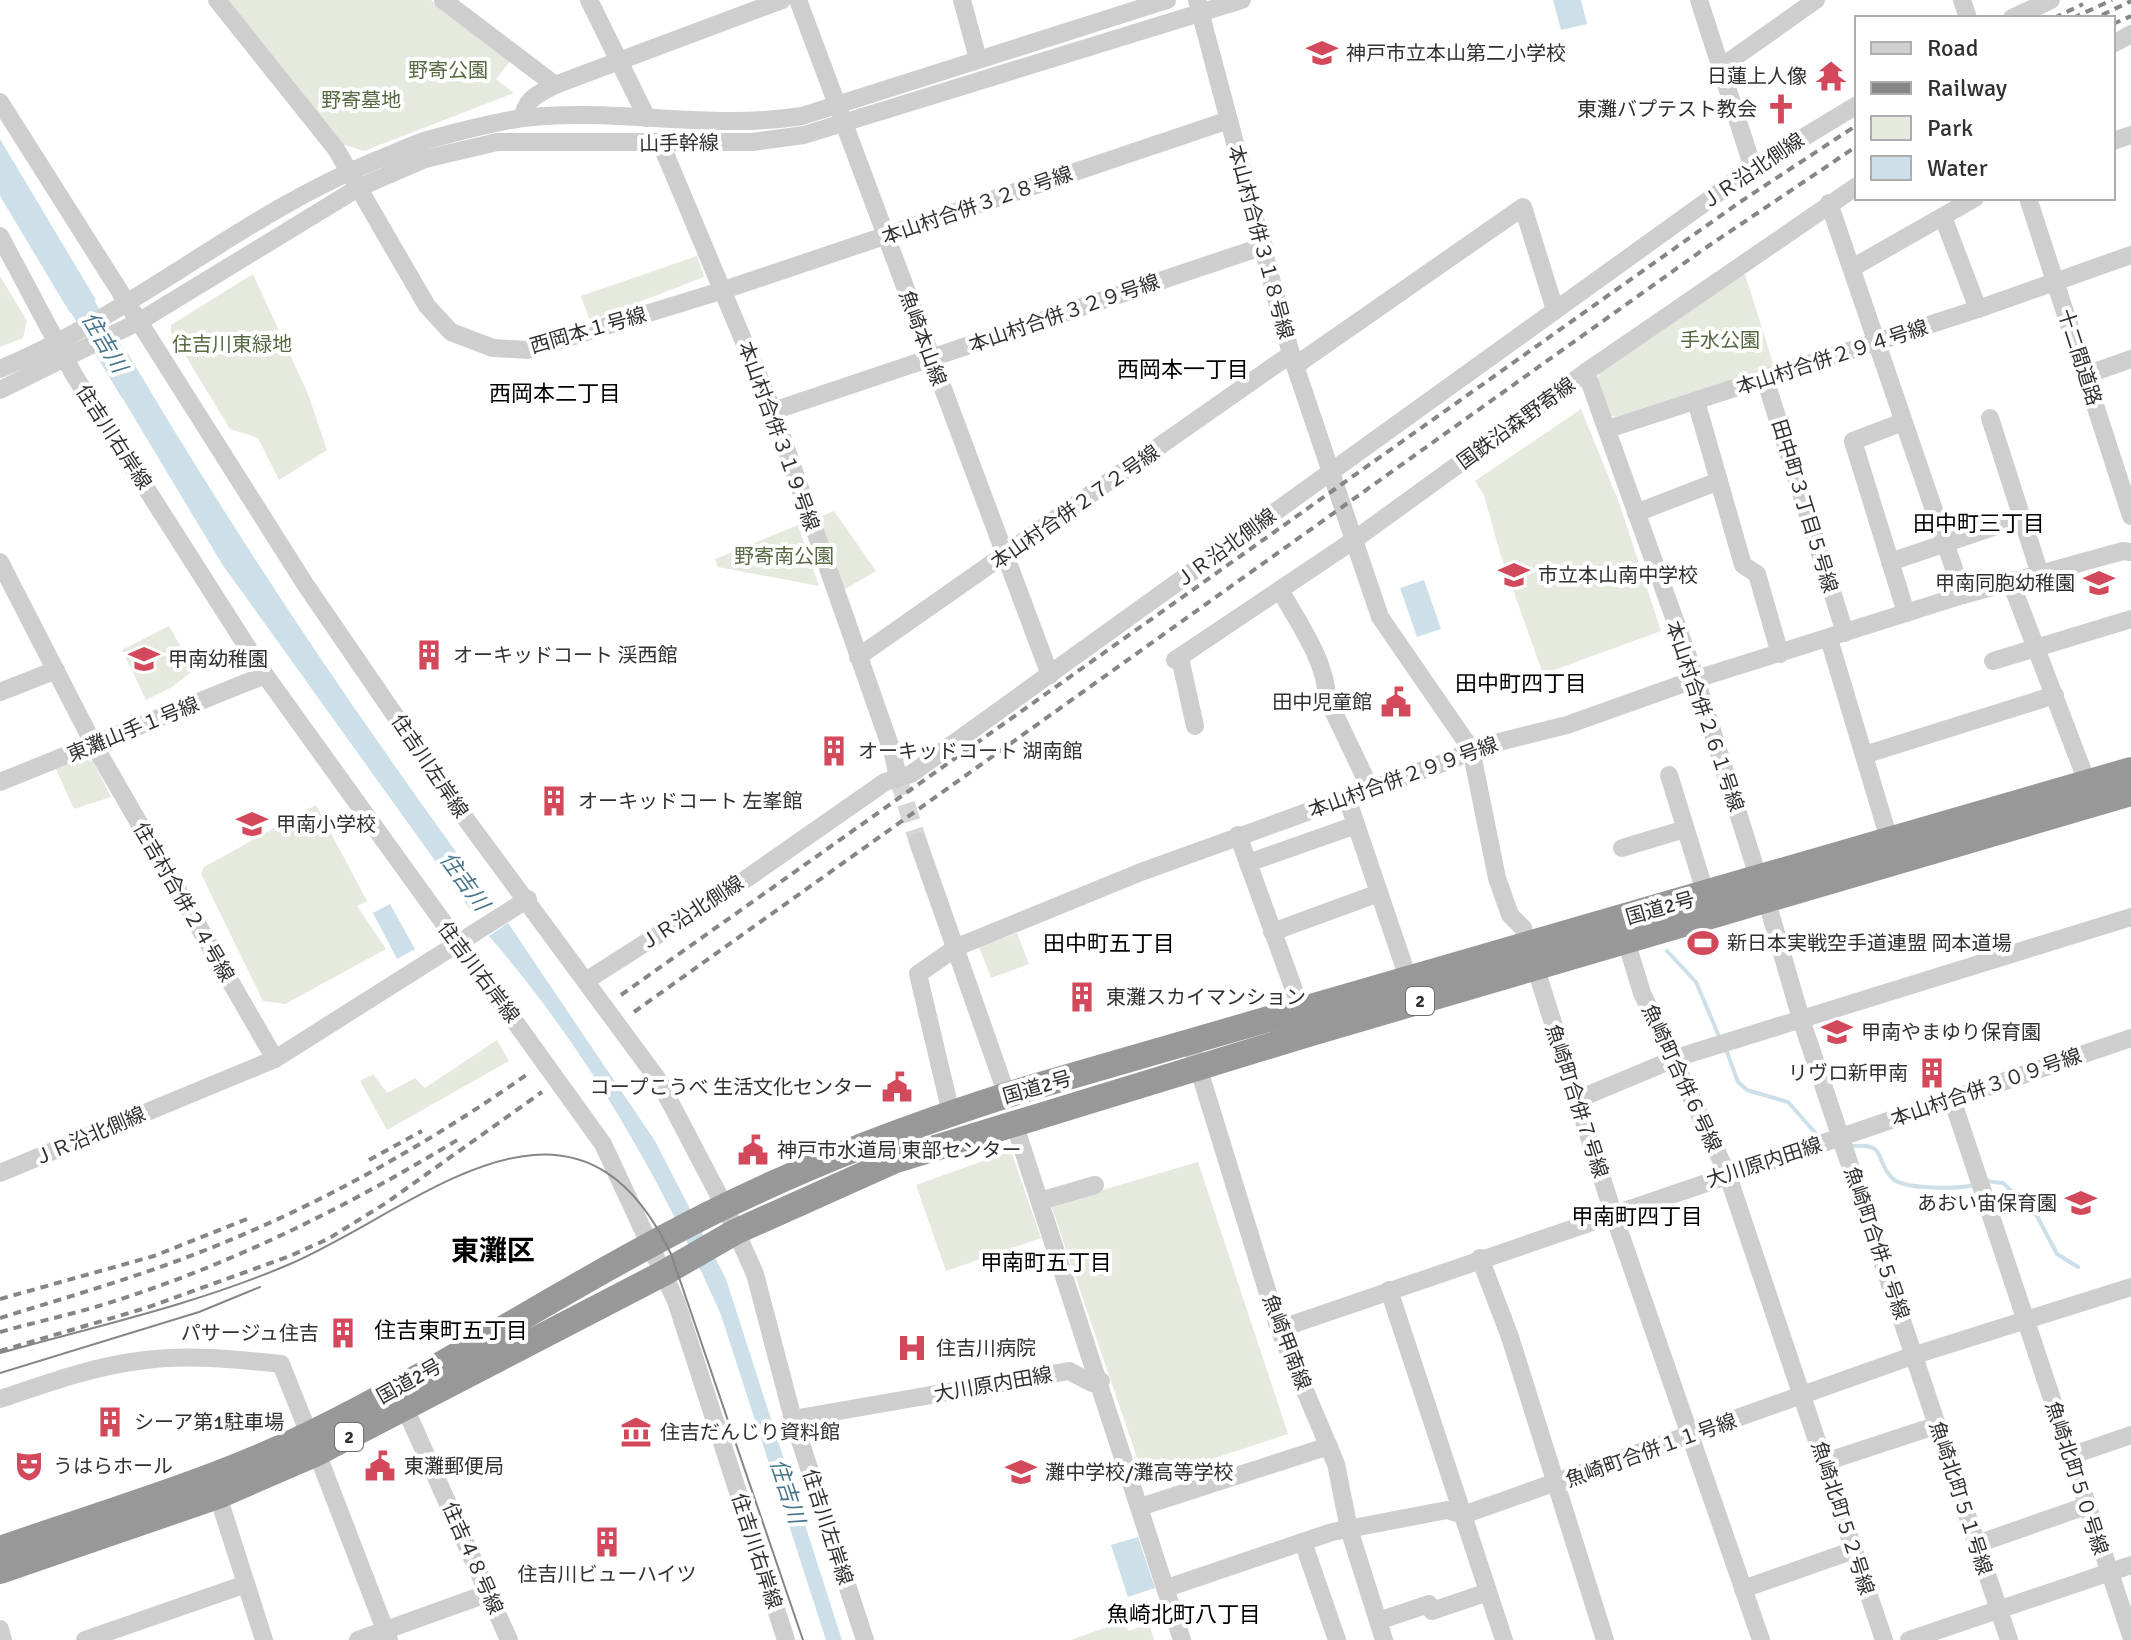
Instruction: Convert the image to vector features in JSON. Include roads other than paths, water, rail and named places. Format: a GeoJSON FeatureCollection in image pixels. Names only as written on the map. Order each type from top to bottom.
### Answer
{"type":"FeatureCollection","features":[{"type":"Feature","properties":{"kind":"highway","name":"国道2号"},"geometry":{"type":"LineString","coordinates":[[400,1398],[660,1240],[826,1158],[951,1113],[1195,1056],[1302,1012],[1409,981],[1626,941],[1763,891],[1889,839],[1973,828],[2087,782],[2131,770]]}},
{"type":"Feature","properties":{"kind":"highway","name":"国道2号"},"geometry":{"type":"LineString","coordinates":[[0,1571],[218,1496],[400,1398],[672,1267],[728,1236],[896,1160],[1195,1056],[1531,957],[1706,895],[1763,891],[1973,828],[2131,793]]}},
{"type":"Feature","properties":{"kind":"highway","name":"国道2号"},"geometry":{"type":"LineString","coordinates":[[0,1549],[313,1444]]}},
{"type":"Feature","properties":{"kind":"street","name":"西岡本１号線"},"geometry":{"type":"LineString","coordinates":[[217,0],[336,149],[427,306],[451,332],[493,348],[528,350],[724,290]]}},
{"type":"Feature","properties":{"kind":"street"},"geometry":{"type":"LineString","coordinates":[[443,0],[555,85]]}},
{"type":"Feature","properties":{"kind":"street"},"geometry":{"type":"LineString","coordinates":[[589,0],[621,59],[647,118]]}},
{"type":"Feature","properties":{"kind":"street"},"geometry":{"type":"LineString","coordinates":[[523,118],[524,106],[532,97],[555,85],[782,0]]}},
{"type":"Feature","properties":{"kind":"street","name":"魚崎本山線"},"geometry":{"type":"LineString","coordinates":[[798,0],[1050,675]]}},
{"type":"Feature","properties":{"kind":"street"},"geometry":{"type":"LineString","coordinates":[[962,0],[978,59]]}},
{"type":"Feature","properties":{"kind":"street","name":"山手幹線"},"geometry":{"type":"LineString","coordinates":[[67,347],[140,321],[354,180],[430,139],[523,118],[647,118],[758,123],[836,105],[1167,0]]}},
{"type":"Feature","properties":{"kind":"street","name":"山手幹線"},"geometry":{"type":"LineString","coordinates":[[67,347],[292,200],[425,159],[497,142],[752,142],[804,135],[1198,5],[1242,0]]}},
{"type":"Feature","properties":{"kind":"street"},"geometry":{"type":"LineString","coordinates":[[1699,0],[1753,168]]}},
{"type":"Feature","properties":{"kind":"street"},"geometry":{"type":"LineString","coordinates":[[2016,16],[2051,0]]}},
{"type":"Feature","properties":{"kind":"street"},"geometry":{"type":"LineString","coordinates":[[1721,67],[1805,4]]}},
{"type":"Feature","properties":{"kind":"street","name":"本山村合併３１８号線"},"geometry":{"type":"LineString","coordinates":[[1198,5],[1294,360],[1380,617],[1471,749]]}},
{"type":"Feature","properties":{"kind":"street","name":"住吉川左岸線"},"geometry":{"type":"LineString","coordinates":[[0,102],[289,561],[521,904],[587,980],[659,1081],[728,1236],[755,1274],[793,1419],[865,1640]]}},
{"type":"Feature","properties":{"kind":"street","name":"ＪＲ沿北側線"},"geometry":{"type":"LineString","coordinates":[[587,980],[746,879],[885,782],[911,774],[1753,168],[1855,106]]}},
{"type":"Feature","properties":{"kind":"street","name":"本山村合併３２８号線"},"geometry":{"type":"LineString","coordinates":[[724,290],[1229,120]]}},
{"type":"Feature","properties":{"kind":"street","name":"本山村合併３１９号線"},"geometry":{"type":"LineString","coordinates":[[661,144],[773,411],[893,754],[898,778]]}},
{"type":"Feature","properties":{"kind":"street","name":"国鉄沿森野寄線"},"geometry":{"type":"LineString","coordinates":[[1195,726],[1178,659],[1354,540],[1586,372],[1855,187]]}},
{"type":"Feature","properties":{"kind":"street"},"geometry":{"type":"LineString","coordinates":[[1852,268],[1972,200]]}},
{"type":"Feature","properties":{"kind":"street","name":"十二間道路"},"geometry":{"type":"LineString","coordinates":[[2029,200],[2131,516]]}},
{"type":"Feature","properties":{"kind":"street"},"geometry":{"type":"LineString","coordinates":[[1829,203],[1963,595]]}},
{"type":"Feature","properties":{"kind":"street","name":"本山村合併２７２号線"},"geometry":{"type":"LineString","coordinates":[[858,657],[1523,207],[1555,310]]}},
{"type":"Feature","properties":{"kind":"street"},"geometry":{"type":"LineString","coordinates":[[1943,217],[1978,309]]}},
{"type":"Feature","properties":{"kind":"street","name":"住吉川右岸線"},"geometry":{"type":"LineString","coordinates":[[0,236],[265,675],[464,942],[603,1144],[660,1240],[672,1267],[676,1301],[786,1640]]}},
{"type":"Feature","properties":{"kind":"street","name":"本山村合併３２９号線"},"geometry":{"type":"LineString","coordinates":[[773,411],[1264,246]]}},
{"type":"Feature","properties":{"kind":"street","name":"本山村合併２９４号線"},"geometry":{"type":"LineString","coordinates":[[1608,429],[1978,309],[2131,255]]}},
{"type":"Feature","properties":{"kind":"street"},"geometry":{"type":"LineString","coordinates":[[0,390],[37,362],[67,347]]}},
{"type":"Feature","properties":{"kind":"street"},"geometry":{"type":"LineString","coordinates":[[2086,375],[2131,359]]}},
{"type":"Feature","properties":{"kind":"street"},"geometry":{"type":"LineString","coordinates":[[0,369],[37,362]]}},
{"type":"Feature","properties":{"kind":"street","name":"本山村合併２６１号線"},"geometry":{"type":"LineString","coordinates":[[1586,372],[1696,679],[1763,891]]}},
{"type":"Feature","properties":{"kind":"street","name":"田中町３丁目５号線"},"geometry":{"type":"LineString","coordinates":[[1765,379],[1837,636],[1864,755],[1889,839]]}},
{"type":"Feature","properties":{"kind":"street"},"geometry":{"type":"LineString","coordinates":[[1696,401],[1743,565],[1757,574],[1780,654]]}},
{"type":"Feature","properties":{"kind":"street"},"geometry":{"type":"LineString","coordinates":[[1990,418],[2039,571]]}},
{"type":"Feature","properties":{"kind":"street"},"geometry":{"type":"LineString","coordinates":[[1903,422],[1853,441],[1906,613]]}},
{"type":"Feature","properties":{"kind":"street"},"geometry":{"type":"LineString","coordinates":[[1636,513],[1719,481]]}},
{"type":"Feature","properties":{"kind":"street"},"geometry":{"type":"LineString","coordinates":[[1890,562],[2023,517]]}},
{"type":"Feature","properties":{"kind":"street","name":"本山村合併２９９号線"},"geometry":{"type":"LineString","coordinates":[[951,1113],[918,974],[957,947],[1238,835],[1371,790],[1454,759],[1471,749],[1567,725],[1696,679],[2039,571],[2123,551],[2131,552]]}},
{"type":"Feature","properties":{"kind":"street","name":"住吉村合併２４号線"},"geometry":{"type":"LineString","coordinates":[[0,562],[5,584],[56,670],[94,745],[275,1059]]}},
{"type":"Feature","properties":{"kind":"street"},"geometry":{"type":"LineString","coordinates":[[2010,580],[2087,782]]}},
{"type":"Feature","properties":{"kind":"street"},"geometry":{"type":"LineString","coordinates":[[1280,590],[1307,638],[1327,686],[1327,698],[1371,790]]}},
{"type":"Feature","properties":{"kind":"street"},"geometry":{"type":"LineString","coordinates":[[1993,661],[2131,619]]}},
{"type":"Feature","properties":{"kind":"street"},"geometry":{"type":"LineString","coordinates":[[0,692],[56,670]]}},
{"type":"Feature","properties":{"kind":"street","name":"東灘山手１号線"},"geometry":{"type":"LineString","coordinates":[[0,782],[265,675]]}},
{"type":"Feature","properties":{"kind":"street"},"geometry":{"type":"LineString","coordinates":[[1864,755],[2055,695]]}},
{"type":"Feature","properties":{"kind":"street","name":"魚崎町合併７号線"},"geometry":{"type":"LineString","coordinates":[[1471,749],[1497,878],[1510,915],[1523,928],[1613,1213],[1761,1640]]}},
{"type":"Feature","properties":{"kind":"street"},"geometry":{"type":"LineString","coordinates":[[1669,775],[1706,895]]}},
{"type":"Feature","properties":{"kind":"street"},"geometry":{"type":"LineString","coordinates":[[1347,798],[1409,981]]}},
{"type":"Feature","properties":{"kind":"street"},"geometry":{"type":"LineString","coordinates":[[1248,863],[1356,825]]}},
{"type":"Feature","properties":{"kind":"street"},"geometry":{"type":"LineString","coordinates":[[1622,848],[1685,829]]}},
{"type":"Feature","properties":{"kind":"street"},"geometry":{"type":"LineString","coordinates":[[1238,835],[1302,1012]]}},
{"type":"Feature","properties":{"kind":"street"},"geometry":{"type":"LineString","coordinates":[[918,842],[1002,1081]]}},
{"type":"Feature","properties":{"kind":"street","name":"魚崎町合併５号線"},"geometry":{"type":"LineString","coordinates":[[1763,891],[1801,1019],[1915,1355]]}},
{"type":"Feature","properties":{"kind":"street"},"geometry":{"type":"LineString","coordinates":[[1272,932],[1379,893]]}},
{"type":"Feature","properties":{"kind":"street","name":"ＪＲ沿北側線"},"geometry":{"type":"LineString","coordinates":[[0,1173],[275,1059],[521,904]]}},
{"type":"Feature","properties":{"kind":"street"},"geometry":{"type":"LineString","coordinates":[[1576,1100],[1676,1061],[1679,1057],[2131,917]]}},
{"type":"Feature","properties":{"kind":"street","name":"魚崎町合併６号線"},"geometry":{"type":"LineString","coordinates":[[1626,941],[1642,993],[1727,1173],[1804,1396]]}},
{"type":"Feature","properties":{"kind":"street","name":"本山村合併３０９号線"},"geometry":{"type":"LineString","coordinates":[[1840,1136],[2131,1038]]}},
{"type":"Feature","properties":{"kind":"street","name":"魚崎甲南線"},"geometry":{"type":"LineString","coordinates":[[1195,1056],[1279,1329],[1336,1464],[1349,1529],[1384,1640]]}},
{"type":"Feature","properties":{"kind":"street","name":"魚崎北町５０号線"},"geometry":{"type":"LineString","coordinates":[[1952,1099],[2131,1636]]}},
{"type":"Feature","properties":{"kind":"street","name":"大川原内田線"},"geometry":{"type":"LineString","coordinates":[[1279,1329],[1840,1136]]}},
{"type":"Feature","properties":{"kind":"street"},"geometry":{"type":"LineString","coordinates":[[1019,1138],[1101,1381],[1182,1640]]}},
{"type":"Feature","properties":{"kind":"street"},"geometry":{"type":"LineString","coordinates":[[1040,1201],[1095,1185]]}},
{"type":"Feature","properties":{"kind":"street"},"geometry":{"type":"LineString","coordinates":[[1480,1258],[1557,1483],[1605,1640]]}},
{"type":"Feature","properties":{"kind":"street","name":"魚崎町合併１１号線"},"geometry":{"type":"LineString","coordinates":[[1167,1588],[1349,1529],[1447,1510],[1463,1515],[1915,1355],[2131,1287]]}},
{"type":"Feature","properties":{"kind":"street"},"geometry":{"type":"LineString","coordinates":[[1389,1290],[1504,1640]]}},
{"type":"Feature","properties":{"kind":"street","name":"魚崎北町５１号線"},"geometry":{"type":"LineString","coordinates":[[1915,1355],[2009,1640]]}},
{"type":"Feature","properties":{"kind":"street"},"geometry":{"type":"LineString","coordinates":[[0,1399],[84,1372],[138,1361],[281,1364],[387,1635]]}},
{"type":"Feature","properties":{"kind":"street","name":"大川原内田線"},"geometry":{"type":"LineString","coordinates":[[793,1419],[1069,1371],[1092,1383],[1101,1381]]}},
{"type":"Feature","properties":{"kind":"street","name":"魚崎北町５２号線"},"geometry":{"type":"LineString","coordinates":[[1804,1396],[1884,1640]]}},
{"type":"Feature","properties":{"kind":"street","name":"住吉４８号線"},"geometry":{"type":"LineString","coordinates":[[400,1398],[509,1640]]}},
{"type":"Feature","properties":{"kind":"street"},"geometry":{"type":"LineString","coordinates":[[1825,1462],[1938,1425]]}},
{"type":"Feature","properties":{"kind":"street"},"geometry":{"type":"LineString","coordinates":[[2070,1456],[2131,1435]]}},
{"type":"Feature","properties":{"kind":"street"},"geometry":{"type":"LineString","coordinates":[[1140,1507],[1329,1446]]}},
{"type":"Feature","properties":{"kind":"street"},"geometry":{"type":"LineString","coordinates":[[218,1496],[264,1640]]}},
{"type":"Feature","properties":{"kind":"street"},"geometry":{"type":"LineString","coordinates":[[1977,1544],[2086,1506]]}},
{"type":"Feature","properties":{"kind":"street"},"geometry":{"type":"LineString","coordinates":[[1303,1542],[1337,1640]]}},
{"type":"Feature","properties":{"kind":"street"},"geometry":{"type":"LineString","coordinates":[[1743,1589],[1854,1550]]}},
{"type":"Feature","properties":{"kind":"street"},"geometry":{"type":"LineString","coordinates":[[1909,1640],[2131,1565]]}},
{"type":"Feature","properties":{"kind":"street"},"geometry":{"type":"LineString","coordinates":[[85,1640],[246,1584]]}},
{"type":"Feature","properties":{"kind":"street"},"geometry":{"type":"LineString","coordinates":[[1378,1621],[1429,1604],[1432,1611],[1488,1592]]}},
{"type":"Feature","properties":{"kind":"street"},"geometry":{"type":"LineString","coordinates":[[358,1640],[387,1635],[489,1593]]}},
{"type":"Feature","properties":{"kind":"street"},"geometry":{"type":"LineString","coordinates":[[0,1629],[3,1640]]}},
{"type":"Feature","properties":{"kind":"water"},"geometry":{"type":"Polygon","coordinates":[[[1553,0],[1581,0],[1587,24],[1561,30],[1553,0]]]}},
{"type":"Feature","properties":{"kind":"water"},"geometry":{"type":"Polygon","coordinates":[[[0,139],[96,300],[70,313],[0,196],[0,139]]]}},
{"type":"Feature","properties":{"kind":"water"},"geometry":{"type":"Polygon","coordinates":[[[127,352],[302,631],[492,901],[474,915],[222,564],[102,364],[127,352]]]}},
{"type":"Feature","properties":{"kind":"water"},"geometry":{"type":"Polygon","coordinates":[[[1424,580],[1441,629],[1417,637],[1400,588],[1424,580]]]}},
{"type":"Feature","properties":{"kind":"water"},"geometry":{"type":"Polygon","coordinates":[[[390,904],[415,949],[397,959],[373,913],[390,904]]]}},
{"type":"Feature","properties":{"kind":"water"},"geometry":{"type":"Polygon","coordinates":[[[508,923],[655,1141],[726,1279],[842,1640],[826,1640],[721,1315],[698,1264],[647,1165],[590,1070],[489,936],[508,923]]]}},
{"type":"Feature","properties":{"kind":"water"},"geometry":{"type":"Polygon","coordinates":[[[1138,1537],[1155,1588],[1128,1597],[1111,1545],[1138,1537]]]}},
{"type":"Feature","properties":{"kind":"waterway","name":"住吉川"},"geometry":{"type":"LineString","coordinates":[[65,277],[131,388]]}},
{"type":"Feature","properties":{"kind":"waterway"},"geometry":{"type":"LineString","coordinates":[[1667,951],[1696,982],[1718,1034]]}},
{"type":"Feature","properties":{"kind":"waterway"},"geometry":{"type":"LineString","coordinates":[[1727,1052],[1738,1082],[1747,1090],[1788,1102],[1819,1137]]}},
{"type":"Feature","properties":{"kind":"waterway"},"geometry":{"type":"LineString","coordinates":[[1853,1146],[1876,1150],[1887,1171],[1898,1182],[1932,1188],[1974,1185]]}},
{"type":"Feature","properties":{"kind":"waterway"},"geometry":{"type":"LineString","coordinates":[[1985,1181],[2003,1183],[2037,1216],[2057,1254],[2078,1267]]}},
{"type":"Feature","properties":{"kind":"tunnel"},"geometry":{"type":"LineString","coordinates":[[898,778],[918,842]]}},
{"type":"Feature","properties":{"kind":"tram line"},"geometry":{"type":"LineString","coordinates":[[0,1353],[146,1313],[255,1278],[290,1264],[442,1183],[493,1163],[542,1155],[589,1163],[632,1195],[671,1254],[803,1640]]}},
{"type":"Feature","properties":{"kind":"tram line"},"geometry":{"type":"LineString","coordinates":[[0,1373],[199,1312],[260,1287]]}},
{"type":"Feature","properties":{"kind":"railway"},"geometry":{"type":"LineString","coordinates":[[2077,16],[2112,0]]}},
{"type":"Feature","properties":{"kind":"railway"},"geometry":{"type":"LineString","coordinates":[[2102,15],[2131,1]]}},
{"type":"Feature","properties":{"kind":"railway"},"geometry":{"type":"LineString","coordinates":[[2058,16],[2083,4]]}},
{"type":"Feature","properties":{"kind":"railway"},"geometry":{"type":"LineString","coordinates":[[2115,23],[2131,16]]}},
{"type":"Feature","properties":{"kind":"railway"},"geometry":{"type":"LineString","coordinates":[[621,995],[1740,202],[1855,126]]}},
{"type":"Feature","properties":{"kind":"railway"},"geometry":{"type":"LineString","coordinates":[[634,1012],[1704,249],[1855,147]]}},
{"type":"Feature","properties":{"kind":"railway"},"geometry":{"type":"LineString","coordinates":[[0,1318],[153,1270],[267,1224],[402,1155],[529,1073]]}},
{"type":"Feature","properties":{"kind":"railway"},"geometry":{"type":"LineString","coordinates":[[0,1351],[146,1308],[290,1256],[328,1239],[386,1203],[542,1092]]}},
{"type":"Feature","properties":{"kind":"railway"},"geometry":{"type":"LineString","coordinates":[[369,1160],[422,1131]]}},
{"type":"Feature","properties":{"kind":"railway"},"geometry":{"type":"LineString","coordinates":[[0,1332],[103,1305],[207,1268],[335,1209],[459,1139]]}},
{"type":"Feature","properties":{"kind":"railway"},"geometry":{"type":"LineString","coordinates":[[0,1299],[154,1256],[247,1219]]}},
{"type":"Feature","properties":{"kind":"place","name":"神戸市立本山第二小学校"},"geometry":{"type":"Point","coordinates":[1322,53]}},
{"type":"Feature","properties":{"kind":"place","name":"日蓮上人像"},"geometry":{"type":"Point","coordinates":[1831,76]}},
{"type":"Feature","properties":{"kind":"place","name":"東灘バプテスト教会"},"geometry":{"type":"Point","coordinates":[1781,109]}},
{"type":"Feature","properties":{"kind":"place","name":"市立本山南中学校"},"geometry":{"type":"Point","coordinates":[1514,575]}},
{"type":"Feature","properties":{"kind":"place","name":"甲南同胞幼稚園"},"geometry":{"type":"Point","coordinates":[2099,583]}},
{"type":"Feature","properties":{"kind":"place","name":"オーキッドコート 渓西館"},"geometry":{"type":"Point","coordinates":[429,655]}},
{"type":"Feature","properties":{"kind":"place","name":"甲南幼稚園"},"geometry":{"type":"Point","coordinates":[144,659]}},
{"type":"Feature","properties":{"kind":"place","name":"田中児童館"},"geometry":{"type":"Point","coordinates":[1396,702]}},
{"type":"Feature","properties":{"kind":"place","name":"オーキッドコート 湖南館"},"geometry":{"type":"Point","coordinates":[834,751]}},
{"type":"Feature","properties":{"kind":"place","name":"オーキッドコート 左峯館"},"geometry":{"type":"Point","coordinates":[554,801]}},
{"type":"Feature","properties":{"kind":"place","name":"甲南小学校"},"geometry":{"type":"Point","coordinates":[252,824]}},
{"type":"Feature","properties":{"kind":"place","name":"新日本実戦空手道連盟 岡本道場"},"geometry":{"type":"Point","coordinates":[1703,943]}},
{"type":"Feature","properties":{"kind":"place","name":"東灘スカイマンション"},"geometry":{"type":"Point","coordinates":[1082,997]}},
{"type":"Feature","properties":{"kind":"place","name":"甲南やまゆり保育園"},"geometry":{"type":"Point","coordinates":[1837,1032]}},
{"type":"Feature","properties":{"kind":"place","name":"リヴロ新甲南"},"geometry":{"type":"Point","coordinates":[1932,1073]}},
{"type":"Feature","properties":{"kind":"place","name":"コープこうべ 生活文化センター"},"geometry":{"type":"Point","coordinates":[897,1087]}},
{"type":"Feature","properties":{"kind":"place","name":"神戸市水道局 東部センター"},"geometry":{"type":"Point","coordinates":[753,1150]}},
{"type":"Feature","properties":{"kind":"place","name":"あおい宙保育園"},"geometry":{"type":"Point","coordinates":[2081,1203]}},
{"type":"Feature","properties":{"kind":"place","name":"パサージュ住吉"},"geometry":{"type":"Point","coordinates":[343,1333]}},
{"type":"Feature","properties":{"kind":"place","name":"住吉川病院"},"geometry":{"type":"Point","coordinates":[912,1348]}},
{"type":"Feature","properties":{"kind":"place","name":"シーア第1駐車場"},"geometry":{"type":"Point","coordinates":[110,1422]}},
{"type":"Feature","properties":{"kind":"place","name":"住吉だんじり資料館"},"geometry":{"type":"Point","coordinates":[636,1432]}},
{"type":"Feature","properties":{"kind":"place","name":"うはらホール"},"geometry":{"type":"Point","coordinates":[29,1466]}},
{"type":"Feature","properties":{"kind":"place","name":"東灘郵便局"},"geometry":{"type":"Point","coordinates":[380,1466]}},
{"type":"Feature","properties":{"kind":"place","name":"灘中学校/灘高等学校"},"geometry":{"type":"Point","coordinates":[1021,1472]}},
{"type":"Feature","properties":{"kind":"place","name":"住吉川ビューハイツ"},"geometry":{"type":"Point","coordinates":[607,1542]}},
{"type":"Feature","properties":{"kind":"district","name":"西岡本一丁目"},"geometry":{"type":"Point","coordinates":[1183,369]}},
{"type":"Feature","properties":{"kind":"district","name":"西岡本二丁目"},"geometry":{"type":"Point","coordinates":[555,393]}},
{"type":"Feature","properties":{"kind":"district","name":"田中町三丁目"},"geometry":{"type":"Point","coordinates":[1979,523]}},
{"type":"Feature","properties":{"kind":"district","name":"田中町四丁目"},"geometry":{"type":"Point","coordinates":[1521,683]}},
{"type":"Feature","properties":{"kind":"district","name":"田中町五丁目"},"geometry":{"type":"Point","coordinates":[1109,943]}},
{"type":"Feature","properties":{"kind":"district","name":"甲南町四丁目"},"geometry":{"type":"Point","coordinates":[1637,1216]}},
{"type":"Feature","properties":{"kind":"district","name":"東灘区"},"geometry":{"type":"Point","coordinates":[493,1250]}},
{"type":"Feature","properties":{"kind":"district","name":"甲南町五丁目"},"geometry":{"type":"Point","coordinates":[1046,1262]}},
{"type":"Feature","properties":{"kind":"district","name":"住吉東町五丁目"},"geometry":{"type":"Point","coordinates":[451,1330]}},
{"type":"Feature","properties":{"kind":"district","name":"魚崎北町八丁目"},"geometry":{"type":"Point","coordinates":[1184,1614]}},
{"type":"Feature","properties":{"kind":"park label","name":"野寄公園"},"geometry":{"type":"Point","coordinates":[448,70]}},
{"type":"Feature","properties":{"kind":"park label","name":"野寄墓地"},"geometry":{"type":"Point","coordinates":[361,100]}},
{"type":"Feature","properties":{"kind":"park label","name":"手水公園"},"geometry":{"type":"Point","coordinates":[1720,340]}},
{"type":"Feature","properties":{"kind":"park label","name":"住吉川東緑地"},"geometry":{"type":"Point","coordinates":[232,344]}},
{"type":"Feature","properties":{"kind":"park label","name":"野寄南公園"},"geometry":{"type":"Point","coordinates":[784,556]}}]}
